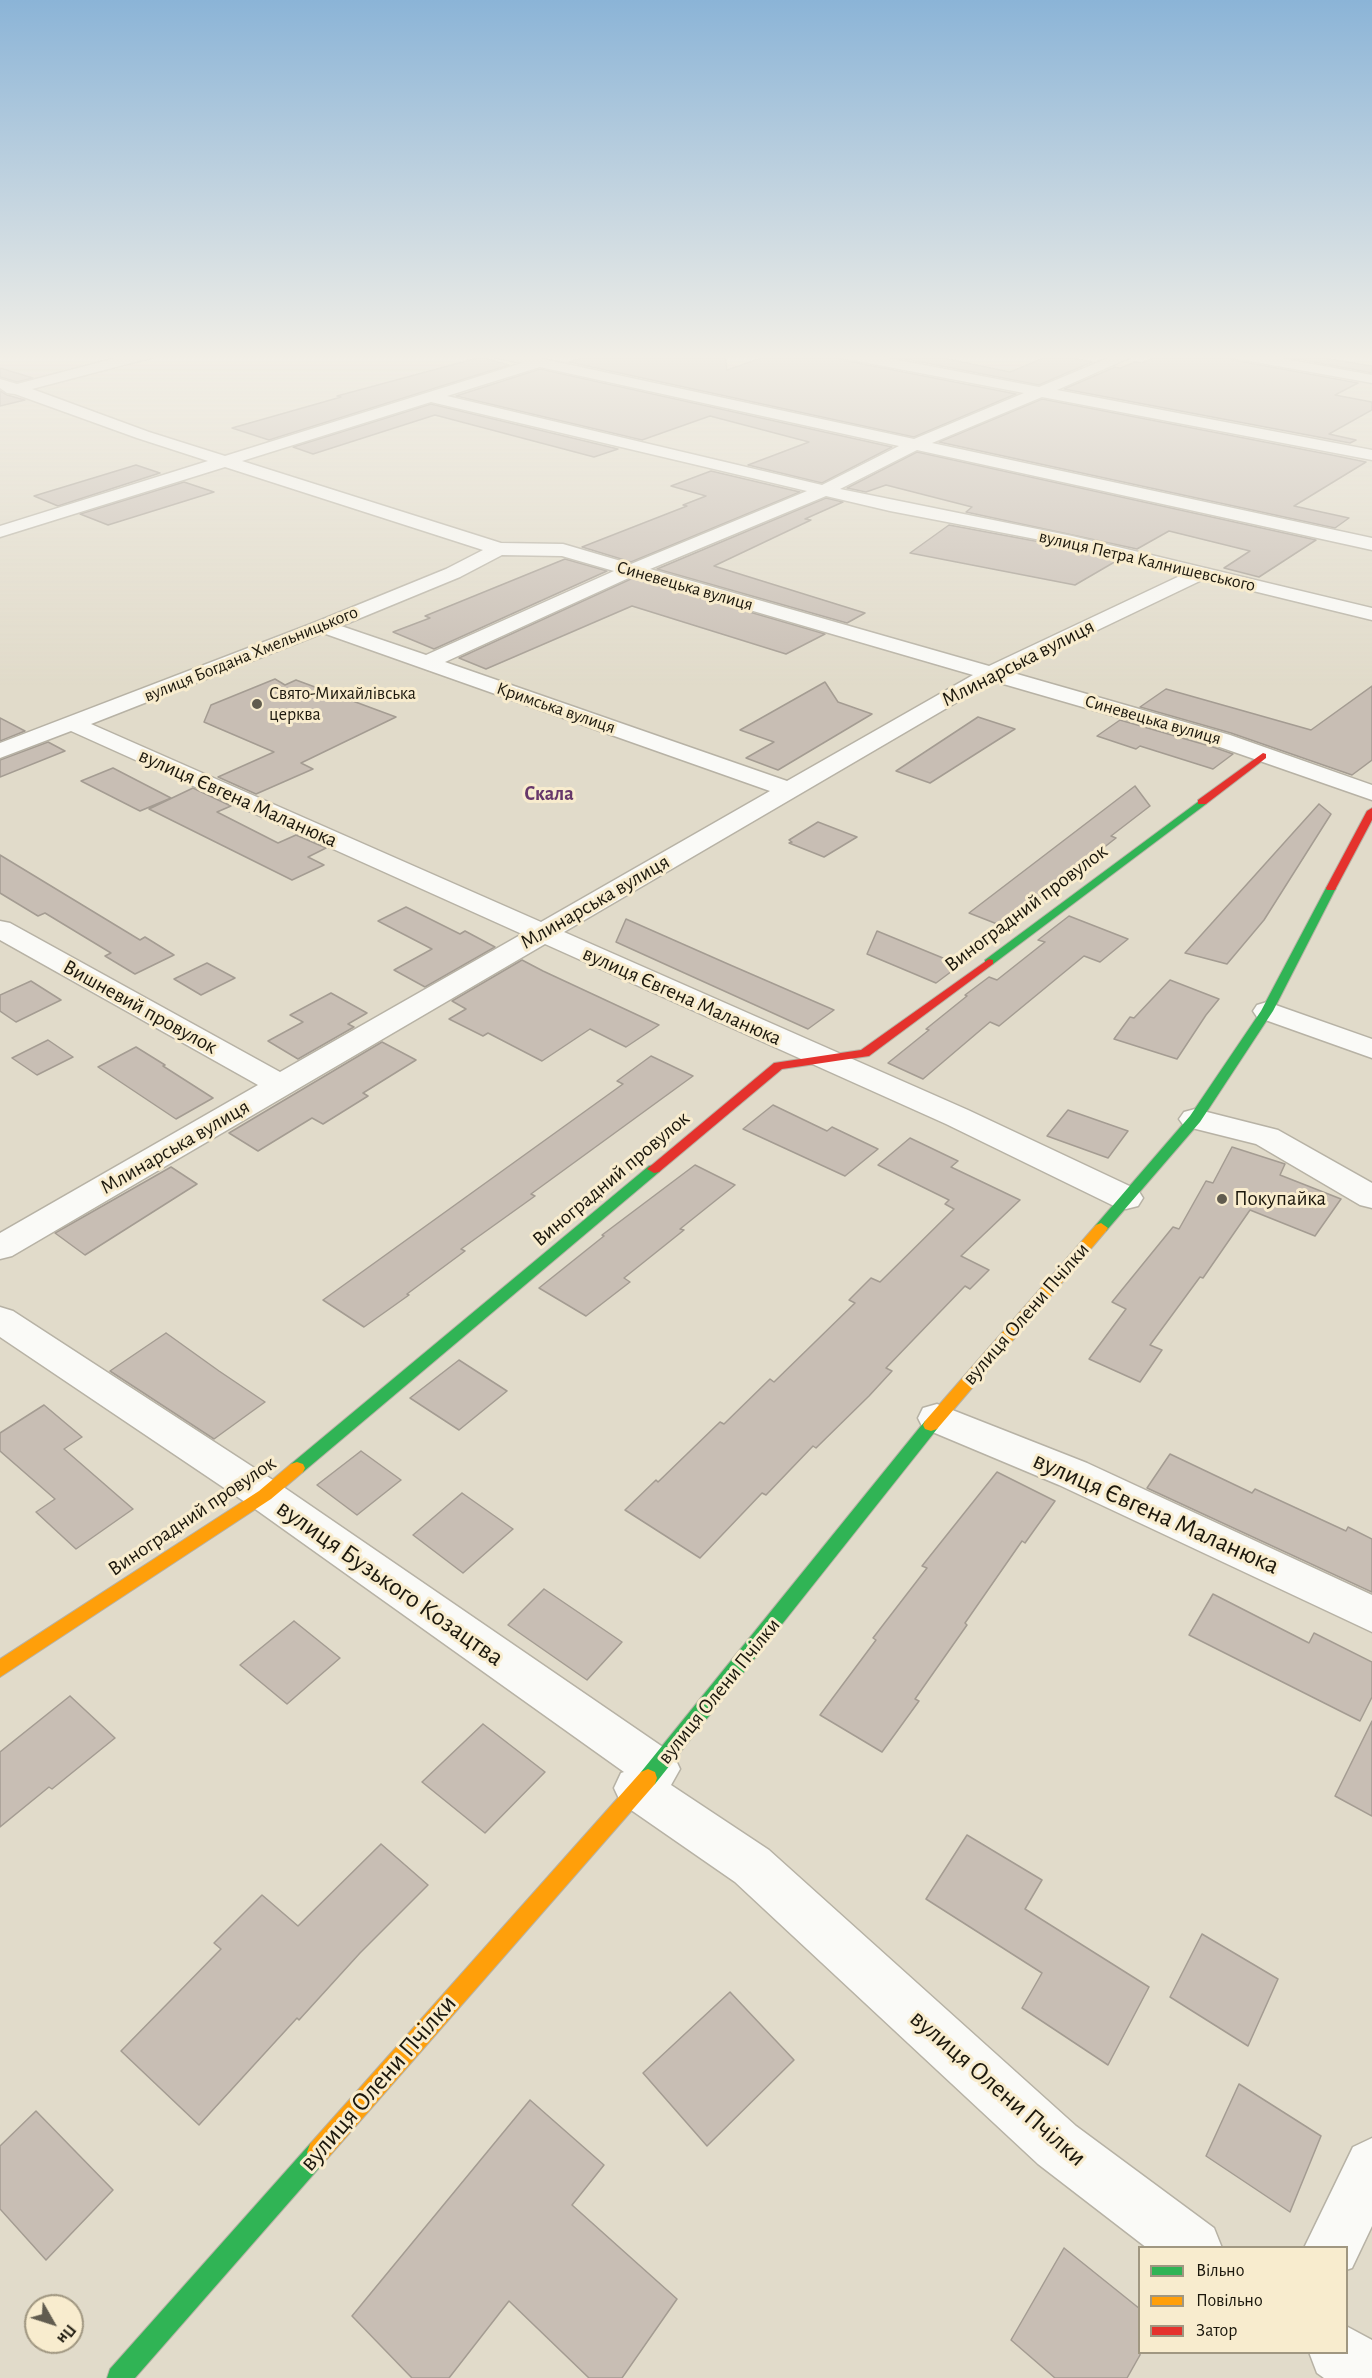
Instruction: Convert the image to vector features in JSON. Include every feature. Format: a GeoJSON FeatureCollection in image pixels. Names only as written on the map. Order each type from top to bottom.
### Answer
{"type":"FeatureCollection","features":[{"type":"Feature","properties":{"kind":"street"},"geometry":{"type":"LineString","coordinates":[[0,532],[216,465]]}},
{"type":"Feature","properties":{"kind":"street","name":"Синевецька вулиця"},"geometry":{"type":"LineString","coordinates":[[241,465],[499,549],[563,550],[629,571],[1222,740],[1372,793]]}},
{"type":"Feature","properties":{"kind":"street","name":"вулиця Петра Калнишевського"},"geometry":{"type":"LineString","coordinates":[[714,465],[823,491],[1072,541],[1199,574],[1372,614]]}},
{"type":"Feature","properties":{"kind":"street"},"geometry":{"type":"LineString","coordinates":[[426,663],[629,571],[823,491],[874,465]]}},
{"type":"Feature","properties":{"kind":"street"},"geometry":{"type":"LineString","coordinates":[[1006,465],[1372,544]]}},
{"type":"Feature","properties":{"kind":"street","name":"вулиця Богдана Хмельницького"},"geometry":{"type":"LineString","coordinates":[[0,751],[323,626],[453,573],[499,549]]}},
{"type":"Feature","properties":{"kind":"street","name":"Млинарська вулиця"},"geometry":{"type":"LineString","coordinates":[[0,1248],[991,673],[1199,574]]}},
{"type":"Feature","properties":{"kind":"street","name":"Кримська вулиця"},"geometry":{"type":"LineString","coordinates":[[323,626],[789,790]]}},
{"type":"Feature","properties":{"kind":"street","name":"вулиця Євгена Маланюка"},"geometry":{"type":"LineString","coordinates":[[73,724],[957,1117],[1126,1198]]}},
{"type":"Feature","properties":{"kind":"street","name":"Виноградний провулок"},"geometry":{"type":"LineString","coordinates":[[0,1669],[265,1495],[778,1066],[865,1053],[1022,939],[1263,756]]}},
{"type":"Feature","properties":{"kind":"street","name":"вулиця Олени Пчілки"},"geometry":{"type":"LineString","coordinates":[[119,2378],[647,1779],[937,1418],[1195,1119],[1267,1011],[1372,811]]}},
{"type":"Feature","properties":{"kind":"street","name":"Вишневий провулок"},"geometry":{"type":"LineString","coordinates":[[0,928],[281,1085]]}},
{"type":"Feature","properties":{"kind":"street"},"geometry":{"type":"LineString","coordinates":[[1267,1011],[1372,1048]]}},
{"type":"Feature","properties":{"kind":"street"},"geometry":{"type":"LineString","coordinates":[[1195,1119],[1268,1137],[1372,1197]]}},
{"type":"Feature","properties":{"kind":"street","name":"вулиця Бузького Козацтва"},"geometry":{"type":"LineString","coordinates":[[0,1320],[265,1495],[647,1779]]}},
{"type":"Feature","properties":{"kind":"street","name":"вулиця Євгена Маланюка"},"geometry":{"type":"LineString","coordinates":[[937,1418],[1073,1474],[1372,1614]]}},
{"type":"Feature","properties":{"kind":"street","name":"вулиця Олени Пчілки"},"geometry":{"type":"LineString","coordinates":[[647,1779],[752,1866],[1057,2145],[1193,2246]]}},
{"type":"Feature","properties":{"kind":"street"},"geometry":{"type":"LineString","coordinates":[[1332,2246],[1372,2166]]}},
{"type":"Feature","properties":{"kind":"street"},"geometry":{"type":"LineString","coordinates":[[1341,2354],[1372,2376]]}},
{"type":"Feature","properties":{"kind":"building"},"geometry":{"type":"Polygon","coordinates":[[[136,465],[160,473],[58,506],[34,496],[136,465]]]}},
{"type":"Feature","properties":{"kind":"building"},"geometry":{"type":"Polygon","coordinates":[[[748,465],[857,465],[822,483],[748,465]]]}},
{"type":"Feature","properties":{"kind":"building"},"geometry":{"type":"Polygon","coordinates":[[[892,465],[976,465],[1316,540],[1259,577],[1224,568],[1250,551],[1169,531],[1137,549],[966,512],[972,507],[886,485],[866,492],[847,488],[892,465]]]}},
{"type":"Feature","properties":{"kind":"building"},"geometry":{"type":"Polygon","coordinates":[[[1045,465],[1361,465],[1294,506],[1349,518],[1335,528],[1045,465]]]}},
{"type":"Feature","properties":{"kind":"building"},"geometry":{"type":"Polygon","coordinates":[[[711,471],[800,492],[631,562],[582,547],[687,506],[683,505],[706,496],[671,486],[711,471]]]}},
{"type":"Feature","properties":{"kind":"building"},"geometry":{"type":"Polygon","coordinates":[[[184,482],[214,492],[108,525],[80,514],[184,482]]]}},
{"type":"Feature","properties":{"kind":"building"},"geometry":{"type":"Polygon","coordinates":[[[826,498],[843,502],[805,519],[811,520],[714,566],[865,613],[847,623],[657,569],[826,498]]]}},
{"type":"Feature","properties":{"kind":"building"},"geometry":{"type":"Polygon","coordinates":[[[949,525],[1072,548],[1118,560],[1075,585],[910,553],[949,525]]]}},
{"type":"Feature","properties":{"kind":"building"},"geometry":{"type":"Polygon","coordinates":[[[565,559],[607,571],[434,649],[393,632],[430,618],[425,616],[565,559]]]}},
{"type":"Feature","properties":{"kind":"building"},"geometry":{"type":"Polygon","coordinates":[[[633,578],[825,634],[786,654],[632,606],[486,669],[459,658],[633,578]]]}},
{"type":"Feature","properties":{"kind":"building"},"geometry":{"type":"Polygon","coordinates":[[[275,679],[285,685],[296,680],[396,717],[301,763],[313,769],[256,794],[218,777],[274,752],[204,722],[211,705],[275,679]]]}},
{"type":"Feature","properties":{"kind":"building"},"geometry":{"type":"Polygon","coordinates":[[[825,682],[838,702],[872,714],[778,770],[746,758],[774,742],[740,730],[825,682]]]}},
{"type":"Feature","properties":{"kind":"building"},"geometry":{"type":"Polygon","coordinates":[[[1372,686],[1372,760],[1352,775],[1231,733],[1140,707],[1166,689],[1311,730],[1372,686]]]}},
{"type":"Feature","properties":{"kind":"building"},"geometry":{"type":"Polygon","coordinates":[[[978,717],[1015,729],[930,783],[896,771],[978,717]]]}},
{"type":"Feature","properties":{"kind":"building"},"geometry":{"type":"Polygon","coordinates":[[[0,718],[25,731],[0,741],[0,718]]]}},
{"type":"Feature","properties":{"kind":"building"},"geometry":{"type":"Polygon","coordinates":[[[1120,720],[1233,754],[1213,769],[1140,746],[1136,749],[1097,736],[1120,720]]]}},
{"type":"Feature","properties":{"kind":"building"},"geometry":{"type":"Polygon","coordinates":[[[48,742],[65,751],[0,777],[0,760],[48,742]]]}},
{"type":"Feature","properties":{"kind":"building"},"geometry":{"type":"Polygon","coordinates":[[[113,768],[171,798],[140,811],[81,781],[113,768]]]}},
{"type":"Feature","properties":{"kind":"building"},"geometry":{"type":"Polygon","coordinates":[[[1135,786],[1150,806],[1111,836],[1116,838],[1033,903],[1041,906],[1010,929],[969,913],[1135,786]]]}},
{"type":"Feature","properties":{"kind":"building"},"geometry":{"type":"Polygon","coordinates":[[[193,788],[231,806],[217,812],[278,843],[296,835],[326,848],[308,857],[324,865],[292,880],[149,809],[193,788]]]}},
{"type":"Feature","properties":{"kind":"building"},"geometry":{"type":"Polygon","coordinates":[[[1319,804],[1331,814],[1264,920],[1227,964],[1185,953],[1319,804]]]}},
{"type":"Feature","properties":{"kind":"building"},"geometry":{"type":"Polygon","coordinates":[[[818,822],[857,837],[824,857],[789,843],[792,842],[789,840],[818,822]]]}},
{"type":"Feature","properties":{"kind":"building"},"geometry":{"type":"Polygon","coordinates":[[[0,855],[140,940],[145,937],[174,955],[135,974],[105,956],[111,953],[45,913],[38,916],[0,893],[0,855]]]}},
{"type":"Feature","properties":{"kind":"building"},"geometry":{"type":"Polygon","coordinates":[[[406,907],[460,934],[465,931],[495,947],[425,987],[394,970],[432,949],[378,921],[406,907]]]}},
{"type":"Feature","properties":{"kind":"building"},"geometry":{"type":"Polygon","coordinates":[[[1069,916],[1128,939],[1100,962],[1084,956],[999,1026],[990,1022],[923,1079],[888,1063],[929,1030],[926,1029],[967,996],[965,995],[989,977],[997,980],[1045,942],[1038,940],[1069,916]]]}},
{"type":"Feature","properties":{"kind":"building"},"geometry":{"type":"Polygon","coordinates":[[[626,919],[834,1010],[808,1029],[616,942],[626,919]]]}},
{"type":"Feature","properties":{"kind":"building"},"geometry":{"type":"Polygon","coordinates":[[[877,931],[960,965],[936,983],[867,954],[877,931]]]}},
{"type":"Feature","properties":{"kind":"building"},"geometry":{"type":"Polygon","coordinates":[[[522,960],[659,1025],[626,1047],[590,1029],[542,1061],[488,1033],[483,1036],[449,1019],[466,1009],[452,1001],[522,960]]]}},
{"type":"Feature","properties":{"kind":"building"},"geometry":{"type":"Polygon","coordinates":[[[207,963],[235,978],[201,995],[174,979],[207,963]]]}},
{"type":"Feature","properties":{"kind":"building"},"geometry":{"type":"Polygon","coordinates":[[[1170,980],[1219,999],[1177,1059],[1114,1039],[1130,1017],[1134,1018],[1170,980]]]}},
{"type":"Feature","properties":{"kind":"building"},"geometry":{"type":"Polygon","coordinates":[[[31,981],[61,1000],[16,1022],[0,1011],[0,995],[31,981]]]}},
{"type":"Feature","properties":{"kind":"building"},"geometry":{"type":"Polygon","coordinates":[[[331,993],[367,1013],[348,1024],[354,1027],[298,1059],[268,1041],[303,1022],[290,1015],[331,993]]]}},
{"type":"Feature","properties":{"kind":"building"},"geometry":{"type":"Polygon","coordinates":[[[48,1040],[73,1057],[37,1075],[12,1058],[48,1040]]]}},
{"type":"Feature","properties":{"kind":"building"},"geometry":{"type":"Polygon","coordinates":[[[382,1042],[416,1060],[363,1093],[368,1096],[323,1124],[312,1118],[258,1151],[229,1133],[382,1042]]]}},
{"type":"Feature","properties":{"kind":"building"},"geometry":{"type":"Polygon","coordinates":[[[136,1047],[213,1098],[176,1119],[98,1067],[136,1047]]]}},
{"type":"Feature","properties":{"kind":"building"},"geometry":{"type":"Polygon","coordinates":[[[651,1056],[693,1076],[531,1194],[535,1196],[461,1249],[465,1251],[407,1294],[409,1295],[364,1327],[323,1300],[623,1084],[617,1081],[651,1056]]]}},
{"type":"Feature","properties":{"kind":"building"},"geometry":{"type":"Polygon","coordinates":[[[773,1105],[827,1131],[832,1127],[878,1149],[845,1176],[743,1129],[773,1105]]]}},
{"type":"Feature","properties":{"kind":"building"},"geometry":{"type":"Polygon","coordinates":[[[1068,1110],[1128,1131],[1108,1158],[1047,1136],[1068,1110]]]}},
{"type":"Feature","properties":{"kind":"building"},"geometry":{"type":"Polygon","coordinates":[[[910,1138],[958,1161],[951,1167],[1020,1200],[961,1256],[989,1270],[970,1289],[965,1286],[886,1368],[892,1371],[869,1396],[816,1448],[813,1446],[766,1495],[762,1493],[700,1558],[625,1510],[656,1480],[658,1482],[720,1422],[724,1424],[770,1379],[774,1382],[855,1303],[849,1300],[871,1278],[880,1282],[954,1209],[945,1204],[949,1200],[878,1165],[910,1138]]]}},
{"type":"Feature","properties":{"kind":"building"},"geometry":{"type":"Polygon","coordinates":[[[1232,1147],[1285,1164],[1280,1175],[1341,1199],[1315,1236],[1250,1210],[1203,1278],[1200,1277],[1150,1345],[1162,1350],[1140,1382],[1089,1359],[1126,1309],[1112,1302],[1173,1227],[1179,1229],[1206,1181],[1213,1183],[1232,1147]]]}},
{"type":"Feature","properties":{"kind":"building"},"geometry":{"type":"Polygon","coordinates":[[[695,1165],[735,1185],[624,1278],[630,1282],[586,1316],[539,1288],[604,1236],[602,1235],[695,1165]]]}},
{"type":"Feature","properties":{"kind":"building"},"geometry":{"type":"Polygon","coordinates":[[[171,1167],[197,1184],[85,1255],[55,1233],[171,1167]]]}},
{"type":"Feature","properties":{"kind":"building"},"geometry":{"type":"Polygon","coordinates":[[[166,1333],[265,1402],[214,1439],[110,1371],[166,1333]]]}},
{"type":"Feature","properties":{"kind":"building"},"geometry":{"type":"Polygon","coordinates":[[[459,1360],[507,1391],[459,1430],[410,1398],[459,1360]]]}},
{"type":"Feature","properties":{"kind":"building"},"geometry":{"type":"Polygon","coordinates":[[[44,1405],[82,1437],[64,1449],[133,1509],[76,1549],[36,1512],[55,1499],[0,1451],[0,1433],[44,1405]]]}},
{"type":"Feature","properties":{"kind":"building"},"geometry":{"type":"Polygon","coordinates":[[[361,1451],[401,1480],[357,1515],[317,1485],[361,1451]]]}},
{"type":"Feature","properties":{"kind":"building"},"geometry":{"type":"Polygon","coordinates":[[[1170,1454],[1252,1493],[1255,1489],[1346,1531],[1348,1527],[1372,1539],[1372,1592],[1147,1488],[1170,1454]]]}},
{"type":"Feature","properties":{"kind":"building"},"geometry":{"type":"Polygon","coordinates":[[[997,1472],[1055,1501],[1025,1543],[1022,1541],[965,1623],[967,1625],[915,1699],[919,1701],[882,1752],[820,1715],[876,1640],[873,1638],[927,1568],[922,1566],[997,1472]]]}},
{"type":"Feature","properties":{"kind":"building"},"geometry":{"type":"Polygon","coordinates":[[[462,1493],[513,1529],[463,1573],[413,1535],[462,1493]]]}},
{"type":"Feature","properties":{"kind":"building"},"geometry":{"type":"Polygon","coordinates":[[[544,1589],[622,1642],[587,1680],[508,1625],[544,1589]]]}},
{"type":"Feature","properties":{"kind":"building"},"geometry":{"type":"Polygon","coordinates":[[[1213,1594],[1309,1643],[1314,1633],[1372,1662],[1372,1697],[1360,1721],[1189,1635],[1213,1594]]]}},
{"type":"Feature","properties":{"kind":"building"},"geometry":{"type":"Polygon","coordinates":[[[294,1621],[340,1658],[287,1704],[240,1665],[294,1621]]]}},
{"type":"Feature","properties":{"kind":"building"},"geometry":{"type":"Polygon","coordinates":[[[70,1696],[115,1738],[0,1827],[0,1752],[70,1696]]]}},
{"type":"Feature","properties":{"kind":"building"},"geometry":{"type":"Polygon","coordinates":[[[1372,1721],[1372,1816],[1335,1796],[1372,1721]]]}},
{"type":"Feature","properties":{"kind":"building"},"geometry":{"type":"Polygon","coordinates":[[[483,1724],[545,1772],[485,1833],[422,1782],[483,1724]]]}},
{"type":"Feature","properties":{"kind":"building"},"geometry":{"type":"Polygon","coordinates":[[[967,1835],[1042,1880],[1025,1909],[1149,1987],[1108,2065],[1022,2008],[1042,1973],[926,1899],[967,1835]]]}},
{"type":"Feature","properties":{"kind":"building"},"geometry":{"type":"Polygon","coordinates":[[[381,1844],[428,1885],[360,1953],[299,2020],[297,2018],[199,2125],[121,2051],[221,1949],[214,1943],[262,1895],[298,1926],[381,1844]]]}},
{"type":"Feature","properties":{"kind":"building"},"geometry":{"type":"Polygon","coordinates":[[[1202,1934],[1278,1979],[1248,2046],[1170,1997],[1202,1934]]]}},
{"type":"Feature","properties":{"kind":"building"},"geometry":{"type":"Polygon","coordinates":[[[730,1992],[794,2060],[707,2146],[643,2073],[730,1992]]]}},
{"type":"Feature","properties":{"kind":"building"},"geometry":{"type":"Polygon","coordinates":[[[1239,2084],[1321,2136],[1290,2212],[1206,2156],[1239,2084]]]}},
{"type":"Feature","properties":{"kind":"building"},"geometry":{"type":"Polygon","coordinates":[[[530,2100],[604,2165],[572,2205],[677,2299],[622,2378],[589,2378],[509,2301],[449,2378],[412,2378],[352,2316],[530,2100]]]}},
{"type":"Feature","properties":{"kind":"building"},"geometry":{"type":"Polygon","coordinates":[[[36,2111],[113,2190],[46,2260],[0,2209],[0,2146],[36,2111]]]}},
{"type":"Feature","properties":{"kind":"building"},"geometry":{"type":"Polygon","coordinates":[[[1064,2248],[1138,2307],[1138,2354],[1140,2355],[1127,2378],[1055,2378],[1011,2340],[1064,2248]]]}},
{"type":"Feature","properties":{"kind":"traffic: fast"},"geometry":{"type":"LineString","coordinates":[[989,962],[1202,802]]}},
{"type":"Feature","properties":{"kind":"traffic: fast"},"geometry":{"type":"LineString","coordinates":[[1101,1228],[1195,1119],[1267,1011],[1331,888]]}},
{"type":"Feature","properties":{"kind":"traffic: fast"},"geometry":{"type":"LineString","coordinates":[[297,1468],[654,1169]]}},
{"type":"Feature","properties":{"kind":"traffic: fast"},"geometry":{"type":"LineString","coordinates":[[648,1778],[931,1425]]}},
{"type":"Feature","properties":{"kind":"traffic: fast"},"geometry":{"type":"LineString","coordinates":[[119,2378],[318,2152]]}},
{"type":"Feature","properties":{"kind":"traffic: slow"},"geometry":{"type":"LineString","coordinates":[[931,1425],[1101,1228]]}},
{"type":"Feature","properties":{"kind":"traffic: slow"},"geometry":{"type":"LineString","coordinates":[[0,1669],[265,1495],[297,1468]]}},
{"type":"Feature","properties":{"kind":"traffic: slow"},"geometry":{"type":"LineString","coordinates":[[318,2152],[648,1778]]}},
{"type":"Feature","properties":{"kind":"traffic: jam"},"geometry":{"type":"LineString","coordinates":[[1202,802],[1263,756]]}},
{"type":"Feature","properties":{"kind":"traffic: jam"},"geometry":{"type":"LineString","coordinates":[[1331,888],[1372,811]]}},
{"type":"Feature","properties":{"kind":"traffic: jam"},"geometry":{"type":"LineString","coordinates":[[654,1169],[778,1066],[865,1053],[989,962]]}},
{"type":"Feature","properties":{"kind":"place","name":"Свято-Михайлівська церква"},"geometry":{"type":"Point","coordinates":[257,704]}},
{"type":"Feature","properties":{"kind":"place","name":"Покупайка"},"geometry":{"type":"Point","coordinates":[1222,1199]}},
{"type":"Feature","properties":{"kind":"district","name":"Скала"},"geometry":{"type":"Point","coordinates":[549,794]}}]}
